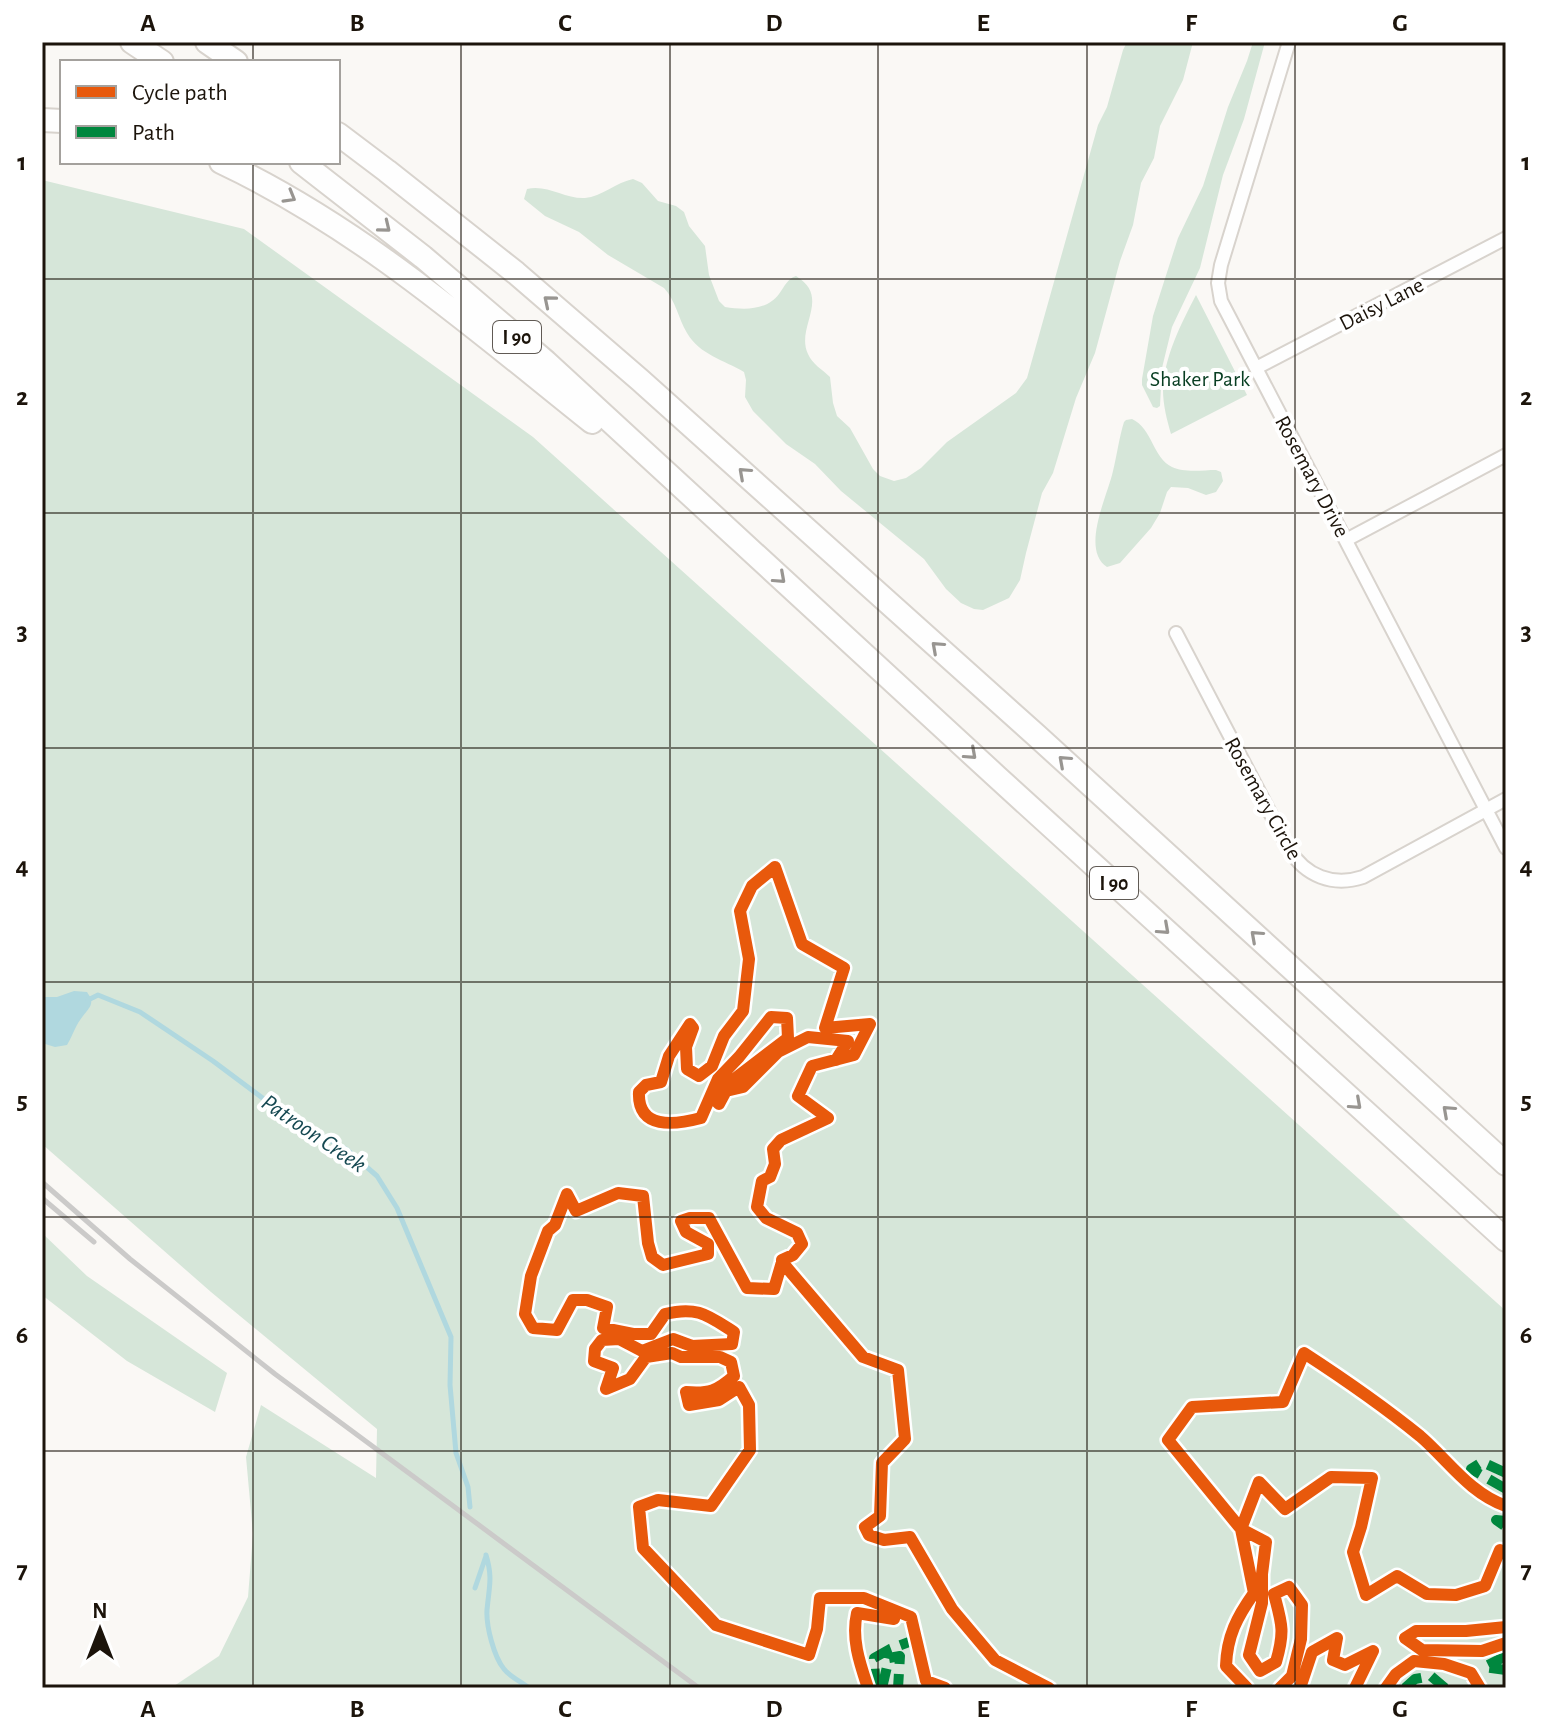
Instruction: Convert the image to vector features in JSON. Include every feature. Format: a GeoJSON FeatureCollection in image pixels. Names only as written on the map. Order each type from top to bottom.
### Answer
{"type":"FeatureCollection","features":[{"type":"Feature","properties":{"kind":"highway"},"geometry":{"type":"LineString","coordinates":[[132,42],[159,60]]}},
{"type":"Feature","properties":{"kind":"highway"},"geometry":{"type":"LineString","coordinates":[[207,42],[233,60]]}},
{"type":"Feature","properties":{"kind":"highway","name":"I 90"},"geometry":{"type":"LineString","coordinates":[[340,136],[516,273],[630,371],[1037,736],[1506,1164]]}},
{"type":"Feature","properties":{"kind":"highway"},"geometry":{"type":"LineString","coordinates":[[225,164],[293,198],[394,265],[722,525]]}},
{"type":"Feature","properties":{"kind":"highway","name":"I 90"},"geometry":{"type":"LineString","coordinates":[[304,164],[413,249],[608,418],[1506,1240]]}},
{"type":"Feature","properties":{"kind":"street","name":"Rosemary Drive"},"geometry":{"type":"LineString","coordinates":[[1289,42],[1219,277],[1219,295],[1506,848]]}},
{"type":"Feature","properties":{"kind":"street","name":"Daisy Lane"},"geometry":{"type":"LineString","coordinates":[[1256,368],[1506,238]]}},
{"type":"Feature","properties":{"kind":"street"},"geometry":{"type":"LineString","coordinates":[[1346,540],[1506,455]]}},
{"type":"Feature","properties":{"kind":"street","name":"Rosemary Circle"},"geometry":{"type":"LineString","coordinates":[[1176,633],[1289,849],[1310,872],[1332,881],[1363,877],[1506,799]]}},
{"type":"Feature","properties":{"kind":"green space"},"geometry":{"type":"Polygon","coordinates":[[[1127,42],[1193,42],[1183,80],[1160,126],[1154,158],[1141,183],[1133,225],[1095,353],[1076,398],[1053,473],[1042,493],[1020,580],[1009,598],[983,610],[961,603],[946,589],[924,559],[841,491],[815,464],[786,444],[753,411],[745,397],[744,372],[705,352],[692,340],[664,288],[608,255],[579,232],[545,216],[524,199],[527,189],[534,188],[585,198],[633,179],[642,183],[658,201],[676,206],[684,212],[689,226],[705,246],[709,275],[719,301],[725,307],[747,309],[768,304],[796,276],[811,294],[805,344],[815,364],[830,377],[837,416],[850,428],[880,476],[894,481],[906,478],[947,442],[1016,393],[1027,378],[1098,125],[1107,107],[1127,42]]]}},
{"type":"Feature","properties":{"kind":"green space"},"geometry":{"type":"Polygon","coordinates":[[[1253,42],[1265,42],[1244,119],[1223,175],[1200,268],[1172,327],[1162,368],[1160,406],[1153,407],[1142,379],[1153,316],[1178,238],[1203,186],[1253,42]]]}},
{"type":"Feature","properties":{"kind":"green space"},"geometry":{"type":"Polygon","coordinates":[[[42,180],[244,229],[533,437],[1506,1311],[1506,1688],[171,1688],[219,1656],[248,1597],[253,1534],[246,1457],[261,1405],[376,1478],[377,1429],[211,1292],[42,1144],[42,180]]]}},
{"type":"Feature","properties":{"kind":"green space","name":"Shaker Park"},"geometry":{"type":"Polygon","coordinates":[[[1196,295],[1247,395],[1171,434],[1163,390],[1166,365],[1196,295]]]}},
{"type":"Feature","properties":{"kind":"green space"},"geometry":{"type":"Polygon","coordinates":[[[1132,419],[1144,429],[1166,463],[1182,470],[1216,470],[1221,472],[1223,481],[1216,492],[1206,495],[1188,488],[1171,487],[1151,528],[1120,563],[1107,567],[1099,559],[1096,548],[1098,521],[1124,422],[1132,419]]]}},
{"type":"Feature","properties":{"kind":"green space"},"geometry":{"type":"Polygon","coordinates":[[[42,1233],[87,1276],[227,1373],[215,1412],[127,1361],[42,1295],[42,1233]]]}},
{"type":"Feature","properties":{"kind":"water"},"geometry":{"type":"Polygon","coordinates":[[[74,991],[87,992],[91,1004],[67,1045],[55,1047],[42,1043],[42,997],[57,997],[74,991]]]}},
{"type":"Feature","properties":{"kind":"waterway","name":"Patroon Creek"},"geometry":{"type":"LineString","coordinates":[[88,1000],[98,995],[140,1012],[288,1117],[346,1149],[377,1176],[397,1208],[451,1337],[450,1385],[456,1453],[468,1487],[470,1507]]}},
{"type":"Feature","properties":{"kind":"waterway"},"geometry":{"type":"LineString","coordinates":[[486,1555],[490,1576],[487,1617],[494,1649],[507,1672],[529,1688]]}},
{"type":"Feature","properties":{"kind":"waterway","name":"Patroon Creek"},"geometry":{"type":"LineString","coordinates":[[475,1588],[486,1556]]}},
{"type":"Feature","properties":{"kind":"railway"},"geometry":{"type":"LineString","coordinates":[[42,1182],[130,1259],[275,1374],[699,1688]]}},
{"type":"Feature","properties":{"kind":"railway"},"geometry":{"type":"LineString","coordinates":[[42,1198],[94,1242]]}},
{"type":"Feature","properties":{"kind":"marked path"},"geometry":{"type":"LineString","coordinates":[[1506,1473],[1482,1462],[1471,1469],[1506,1489]]}},
{"type":"Feature","properties":{"kind":"marked path"},"geometry":{"type":"LineString","coordinates":[[1506,1521],[1496,1520],[1506,1527]]}},
{"type":"Feature","properties":{"kind":"marked path"},"geometry":{"type":"LineString","coordinates":[[879,1688],[874,1658],[917,1639]]}},
{"type":"Feature","properties":{"kind":"marked path"},"geometry":{"type":"LineString","coordinates":[[882,1688],[889,1658],[900,1656],[898,1688]]}},
{"type":"Feature","properties":{"kind":"marked path"},"geometry":{"type":"LineString","coordinates":[[1506,1656],[1484,1667],[1506,1670]]}},
{"type":"Feature","properties":{"kind":"marked path"},"geometry":{"type":"LineString","coordinates":[[1405,1688],[1415,1679],[1431,1676],[1445,1688]]}},
{"type":"Feature","properties":{"kind":"cycle path"},"geometry":{"type":"LineString","coordinates":[[782,1262],[802,1244],[797,1233],[766,1218],[757,1207],[762,1181],[770,1177],[775,1164],[773,1149],[781,1140],[828,1118],[798,1096],[812,1066],[854,1055],[870,1024],[825,1028],[844,968],[802,944],[775,867],[752,886],[740,911],[749,959],[743,1011],[724,1036],[712,1066],[699,1076],[687,1069],[686,1047],[693,1028],[690,1024],[669,1056],[661,1082],[646,1085],[639,1092],[640,1104],[644,1113],[660,1122],[701,1118],[718,1079],[771,1017],[787,1018],[788,1038],[720,1090],[713,1098],[719,1104],[726,1091],[743,1087],[778,1052],[808,1037],[848,1041],[836,1060]]}},
{"type":"Feature","properties":{"kind":"cycle path"},"geometry":{"type":"LineString","coordinates":[[945,1688],[926,1681],[911,1617],[864,1598],[820,1598],[817,1629],[809,1655],[716,1625],[643,1548],[639,1507],[658,1500],[711,1506],[750,1450],[749,1405],[739,1387],[719,1400],[689,1405],[686,1392],[712,1390],[734,1376],[731,1362],[720,1357],[681,1357],[672,1353],[646,1357],[630,1379],[606,1389],[613,1368],[594,1361],[595,1349],[602,1340],[619,1339],[642,1351],[673,1339],[692,1346],[732,1344],[734,1332],[709,1317],[685,1311],[665,1314],[651,1334],[603,1328],[607,1307],[587,1300],[573,1300],[557,1330],[533,1328],[525,1314],[531,1276],[548,1231],[555,1225],[567,1194],[576,1211],[618,1193],[643,1196],[652,1257],[663,1265],[708,1254],[708,1244],[686,1232],[681,1221],[709,1218],[747,1288],[774,1289],[782,1262],[863,1357],[898,1370],[905,1439],[882,1463],[880,1516],[865,1527],[869,1535],[884,1540],[910,1537],[952,1609],[995,1660],[1049,1688]]}},
{"type":"Feature","properties":{"kind":"cycle path"},"geometry":{"type":"LineString","coordinates":[[1506,1506],[1481,1493],[1420,1436],[1304,1353],[1283,1402],[1192,1407],[1168,1440],[1241,1529],[1259,1482],[1285,1509],[1331,1477],[1372,1478],[1353,1552],[1366,1595],[1397,1576],[1427,1594],[1456,1595],[1485,1586],[1500,1550],[1506,1554]]}},
{"type":"Feature","properties":{"kind":"cycle path"},"geometry":{"type":"LineString","coordinates":[[1241,1529],[1266,1542],[1262,1603],[1249,1655],[1260,1671],[1276,1662],[1281,1643],[1281,1621],[1274,1594],[1289,1587],[1302,1605],[1301,1639],[1292,1676],[1280,1688]]}},
{"type":"Feature","properties":{"kind":"cycle path"},"geometry":{"type":"LineString","coordinates":[[1241,1529],[1254,1593],[1234,1627],[1226,1666],[1247,1688]]}},
{"type":"Feature","properties":{"kind":"cycle path"},"geometry":{"type":"LineString","coordinates":[[868,1688],[856,1642],[857,1613],[894,1619]]}},
{"type":"Feature","properties":{"kind":"cycle path"},"geometry":{"type":"LineString","coordinates":[[1506,1627],[1416,1631],[1405,1638],[1422,1650],[1482,1651],[1506,1643]]}},
{"type":"Feature","properties":{"kind":"cycle path"},"geometry":{"type":"LineString","coordinates":[[1300,1688],[1312,1652],[1337,1638],[1333,1660],[1345,1665],[1373,1651],[1355,1688]]}},
{"type":"Feature","properties":{"kind":"cycle path"},"geometry":{"type":"LineString","coordinates":[[1386,1688],[1396,1674],[1414,1661],[1444,1664],[1471,1673],[1480,1688]]}}]}
